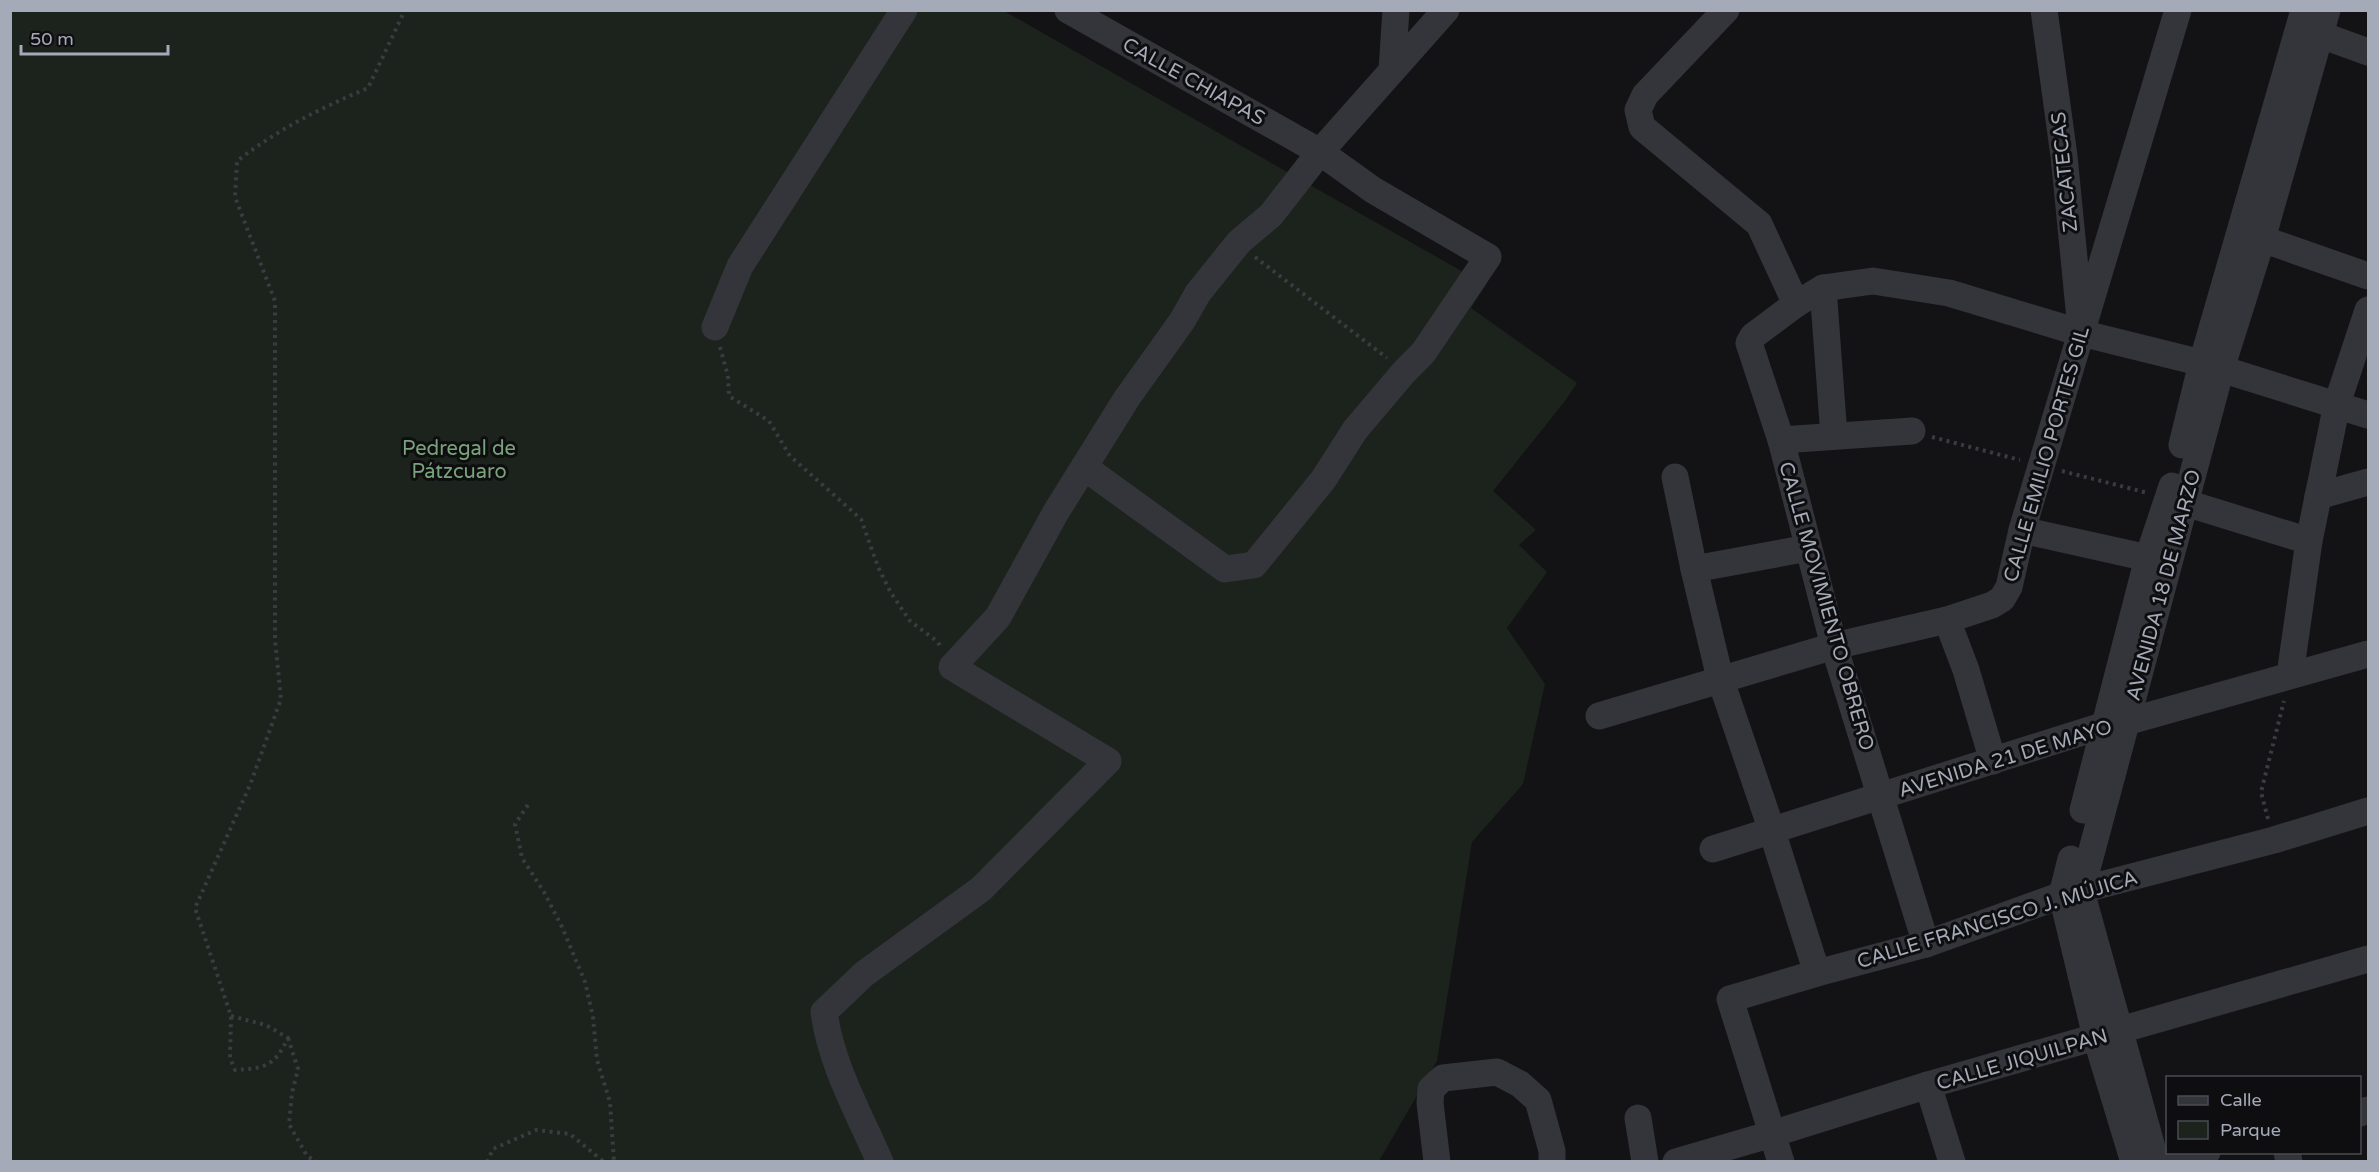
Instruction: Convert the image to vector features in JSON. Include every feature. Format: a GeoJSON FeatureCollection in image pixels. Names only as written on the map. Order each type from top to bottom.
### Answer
{"type":"FeatureCollection","features":[{"type":"Feature","properties":{"kind":"street"},"geometry":{"type":"LineString","coordinates":[[715,327],[740,266],[904,10]]}},
{"type":"Feature","properties":{"kind":"street","name":"CALLE CHIAPAS"},"geometry":{"type":"LineString","coordinates":[[1068,10],[1320,152],[1388,200],[1488,257],[1423,353],[1404,372]]}},
{"type":"Feature","properties":{"kind":"street"},"geometry":{"type":"LineString","coordinates":[[1392,70],[1396,10]]}},
{"type":"Feature","properties":{"kind":"street"},"geometry":{"type":"LineString","coordinates":[[880,1161],[827,1037],[824,1012],[864,974],[981,889],[1108,760],[952,667],[998,617],[1056,512],[1127,398],[1182,321],[1198,293],[1239,242],[1272,215],[1320,152],[1446,10]]}},
{"type":"Feature","properties":{"kind":"street"},"geometry":{"type":"LineString","coordinates":[[1726,10],[1645,95],[1638,110],[1642,128],[1759,224],[1796,304],[1823,288],[1874,281],[1949,293],[2081,333],[2212,366],[2368,415]]}},
{"type":"Feature","properties":{"kind":"street","name":"ZACATECAS"},"geometry":{"type":"LineString","coordinates":[[2044,10],[2064,156],[2081,333]]}},
{"type":"Feature","properties":{"kind":"street","name":"AVENIDA 18 DE MARZO"},"geometry":{"type":"LineString","coordinates":[[2151,577],[2186,502],[2212,366],[2304,10]]}},
{"type":"Feature","properties":{"kind":"street","name":"CALLE EMILIO PORTES GIL"},"geometry":{"type":"LineString","coordinates":[[1599,716],[1720,678],[1834,646],[1947,620],[1992,605],[2002,598],[2009,587],[2022,530],[2178,11]]}},
{"type":"Feature","properties":{"kind":"street"},"geometry":{"type":"LineString","coordinates":[[2324,23],[2368,52]]}},
{"type":"Feature","properties":{"kind":"street","name":"AVENIDA 18 DE MARZO"},"geometry":{"type":"LineString","coordinates":[[2134,1161],[2107,1034],[2071,893],[2116,724],[2169,498],[2212,366],[2262,239],[2324,23]]}},
{"type":"Feature","properties":{"kind":"street"},"geometry":{"type":"LineString","coordinates":[[2262,239],[2368,276]]}},
{"type":"Feature","properties":{"kind":"street"},"geometry":{"type":"LineString","coordinates":[[1823,288],[1834,436]]}},
{"type":"Feature","properties":{"kind":"street","name":"CALLE MOVIMIENTO OBRERO"},"geometry":{"type":"LineString","coordinates":[[1796,304],[1760,330],[1749,343],[1781,440],[1834,646],[1882,795],[1926,944]]}},
{"type":"Feature","properties":{"kind":"street"},"geometry":{"type":"LineString","coordinates":[[2290,675],[2309,541],[2337,404],[2368,310]]}},
{"type":"Feature","properties":{"kind":"street"},"geometry":{"type":"LineString","coordinates":[[1084,467],[1225,569],[1254,565],[1323,480],[1355,430],[1404,372]]}},
{"type":"Feature","properties":{"kind":"street"},"geometry":{"type":"LineString","coordinates":[[1781,440],[1912,431]]}},
{"type":"Feature","properties":{"kind":"street"},"geometry":{"type":"LineString","coordinates":[[1675,477],[1720,678],[1817,973]]}},
{"type":"Feature","properties":{"kind":"street"},"geometry":{"type":"LineString","coordinates":[[2318,496],[2368,482]]}},
{"type":"Feature","properties":{"kind":"street"},"geometry":{"type":"LineString","coordinates":[[2186,502],[2309,541]]}},
{"type":"Feature","properties":{"kind":"street"},"geometry":{"type":"LineString","coordinates":[[2022,530],[2151,577]]}},
{"type":"Feature","properties":{"kind":"street"},"geometry":{"type":"LineString","coordinates":[[1694,569],[1808,548]]}},
{"type":"Feature","properties":{"kind":"street"},"geometry":{"type":"LineString","coordinates":[[1947,620],[1965,669],[1992,761]]}},
{"type":"Feature","properties":{"kind":"street","name":"AVENIDA 21 DE MAYO"},"geometry":{"type":"LineString","coordinates":[[1713,849],[2116,724],[2368,654]]}},
{"type":"Feature","properties":{"kind":"street","name":"CALLE FRANCISCO J. MÚJICA"},"geometry":{"type":"LineString","coordinates":[[1772,1134],[1730,999],[1926,944],[2071,893],[2274,840],[2368,811]]}},
{"type":"Feature","properties":{"kind":"street","name":"CALLE JIQUILPAN"},"geometry":{"type":"LineString","coordinates":[[1676,1161],[1772,1134],[1928,1085],[2368,958]]}},
{"type":"Feature","properties":{"kind":"street","name":"AVENIDA 18 DE MARZO"},"geometry":{"type":"LineString","coordinates":[[2107,1034],[2156,1161]]}},
{"type":"Feature","properties":{"kind":"street"},"geometry":{"type":"LineString","coordinates":[[1437,1161],[1431,1089],[1443,1078],[1497,1072],[1520,1084],[1538,1100],[1552,1151],[1552,1161]]}},
{"type":"Feature","properties":{"kind":"street"},"geometry":{"type":"LineString","coordinates":[[1928,1085],[1952,1161]]}},
{"type":"Feature","properties":{"kind":"street"},"geometry":{"type":"LineString","coordinates":[[1638,1118],[1645,1161]]}},
{"type":"Feature","properties":{"kind":"street"},"geometry":{"type":"LineString","coordinates":[[1772,1134],[1781,1161]]}},
{"type":"Feature","properties":{"kind":"street"},"geometry":{"type":"LineString","coordinates":[[2166,1161],[2198,1154]]}},
{"type":"Feature","properties":{"kind":"path"},"geometry":{"type":"LineString","coordinates":[[288,1038],[279,1056],[260,1068],[235,1070],[230,1058],[231,1016],[195,908],[250,785],[281,699],[274,640],[275,301],[234,197],[237,161],[264,141],[314,111],[368,88],[405,10]]}},
{"type":"Feature","properties":{"kind":"path"},"geometry":{"type":"LineString","coordinates":[[1239,242],[1262,264],[1404,372]]}},
{"type":"Feature","properties":{"kind":"path"},"geometry":{"type":"LineString","coordinates":[[715,327],[728,376],[729,396],[769,421],[790,456],[861,519],[878,567],[891,593],[910,621],[938,642],[952,667]]}},
{"type":"Feature","properties":{"kind":"path"},"geometry":{"type":"LineString","coordinates":[[2274,840],[2261,792],[2290,675]]}},
{"type":"Feature","properties":{"kind":"path"},"geometry":{"type":"LineString","coordinates":[[528,805],[515,824],[522,858],[544,892],[562,927],[585,982],[593,1017],[597,1060],[610,1102],[614,1161]]}},
{"type":"Feature","properties":{"kind":"path"},"geometry":{"type":"LineString","coordinates":[[231,1016],[266,1025],[288,1038],[298,1068],[292,1093],[289,1124],[307,1156],[317,1161]]}},
{"type":"Feature","properties":{"kind":"path"},"geometry":{"type":"LineString","coordinates":[[487,1161],[493,1149],[536,1130],[570,1134],[604,1161]]}},
{"type":"Feature","properties":{"kind":"green space","name":"Pedregal de Pátzcuaro"},"geometry":{"type":"Polygon","coordinates":[[[10,11],[1004,11],[1486,285],[1471,308],[1577,383],[1493,491],[1536,530],[1519,545],[1547,572],[1507,628],[1545,684],[1523,784],[1472,842],[1437,1061],[1379,1161],[11,1161],[10,11]]]}}]}
